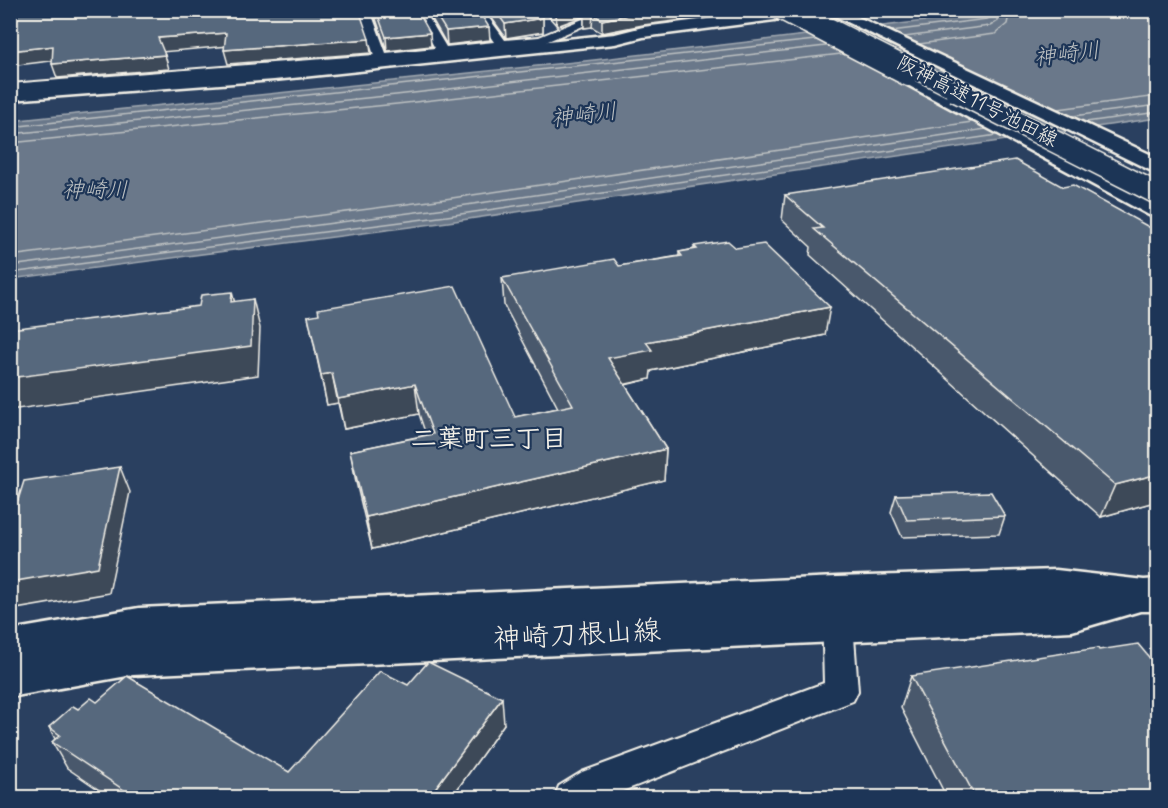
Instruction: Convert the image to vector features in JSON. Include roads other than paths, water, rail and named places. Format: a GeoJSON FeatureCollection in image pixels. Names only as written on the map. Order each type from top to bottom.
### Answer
{"type":"FeatureCollection","features":[{"type":"Feature","properties":{"kind":"main road","name":"阪神高速11号池田線"},"geometry":{"type":"LineString","coordinates":[[797,10],[1158,194]]}},
{"type":"Feature","properties":{"kind":"main road","name":"阪神高速11号池田線"},"geometry":{"type":"LineString","coordinates":[[816,10],[1158,180]]}},
{"type":"Feature","properties":{"kind":"main road"},"geometry":{"type":"LineString","coordinates":[[10,94],[251,77],[428,60],[615,39],[643,32],[775,12],[821,10]]}},
{"type":"Feature","properties":{"kind":"main road"},"geometry":{"type":"LineString","coordinates":[[830,10],[1158,168]]}},
{"type":"Feature","properties":{"kind":"main road"},"geometry":{"type":"LineString","coordinates":[[775,12],[908,78],[1158,210]]}},
{"type":"Feature","properties":{"kind":"main road","name":"神崎刀根山線"},"geometry":{"type":"LineString","coordinates":[[10,648],[139,625],[837,608],[1072,614],[1151,596]]}},
{"type":"Feature","properties":{"kind":"main road","name":"神崎刀根山線"},"geometry":{"type":"LineString","coordinates":[[10,678],[133,657],[837,608]]}},
{"type":"Feature","properties":{"kind":"street"},"geometry":{"type":"LineString","coordinates":[[364,10],[381,56]]}},
{"type":"Feature","properties":{"kind":"street"},"geometry":{"type":"LineString","coordinates":[[418,10],[442,50]]}},
{"type":"Feature","properties":{"kind":"street"},"geometry":{"type":"LineString","coordinates":[[477,10],[502,44]]}},
{"type":"Feature","properties":{"kind":"street"},"geometry":{"type":"LineString","coordinates":[[10,88],[189,76],[541,40],[550,30],[591,14],[664,10]]}},
{"type":"Feature","properties":{"kind":"street"},"geometry":{"type":"LineString","coordinates":[[572,798],[595,784],[841,691],[837,608]]}},
{"type":"Feature","properties":{"kind":"water","name":"神崎川"},"geometry":{"type":"Polygon","coordinates":[[[1010,11],[1157,11],[1157,118],[448,222],[11,279],[10,121],[594,60],[1010,11]]]}},
{"type":"Feature","properties":{"kind":"district","name":"二葉町三丁目"},"geometry":{"type":"Point","coordinates":[489,440]}}]}
